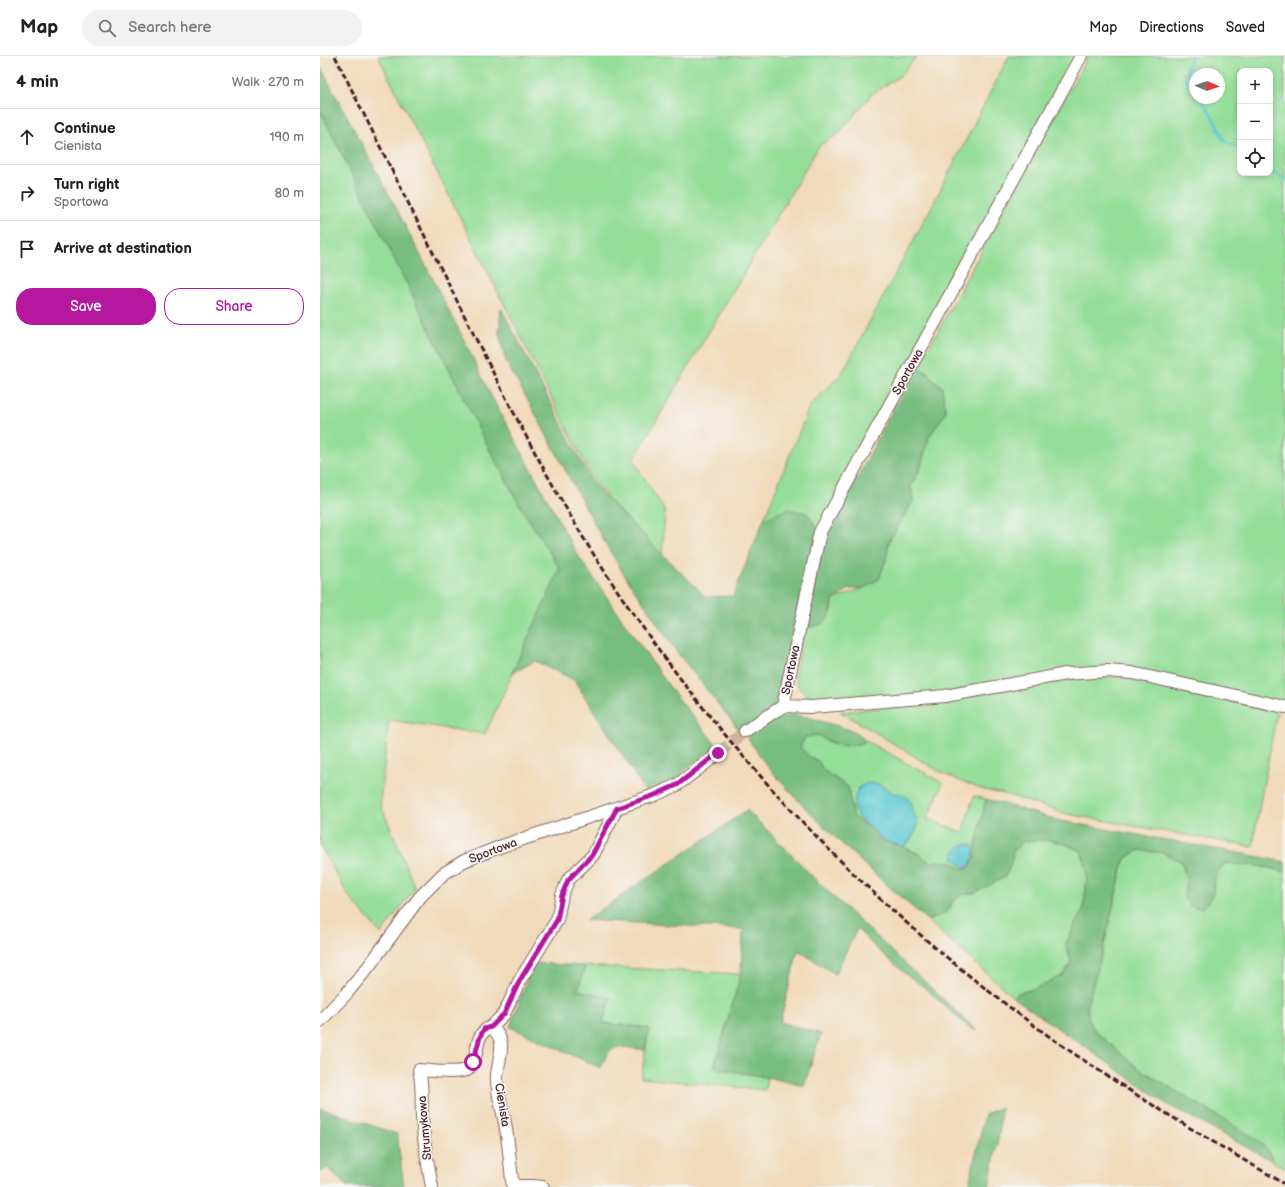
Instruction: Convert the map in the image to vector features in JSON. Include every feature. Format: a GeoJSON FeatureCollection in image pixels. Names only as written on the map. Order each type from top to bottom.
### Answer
{"type":"FeatureCollection","features":[{"type":"Feature","properties":{"kind":"street","name":"Sportowa"},"geometry":{"type":"LineString","coordinates":[[783,706],[820,532],[1081,56]]}},
{"type":"Feature","properties":{"kind":"street","name":"Sportowa"},"geometry":{"type":"LineString","coordinates":[[745,731],[783,706],[812,707],[945,696],[1066,674],[1107,671],[1132,673],[1285,707]]}},
{"type":"Feature","properties":{"kind":"street","name":"Sportowa"},"geometry":{"type":"LineString","coordinates":[[320,1021],[347,993],[369,966],[420,897],[443,874],[464,861],[502,846],[655,795],[677,785],[718,753]]}},
{"type":"Feature","properties":{"kind":"street"},"geometry":{"type":"LineString","coordinates":[[491,1027],[504,1014],[520,980],[557,920],[562,895],[568,880],[592,855],[617,808]]}},
{"type":"Feature","properties":{"kind":"street","name":"Strumykowa"},"geometry":{"type":"LineString","coordinates":[[432,1187],[424,1142],[422,1080],[419,1070],[459,1072],[467,1070],[473,1062],[480,1037],[484,1029],[491,1027]]}},
{"type":"Feature","properties":{"kind":"street","name":"Cienista"},"geometry":{"type":"LineString","coordinates":[[491,1027],[497,1031],[500,1037],[501,1049],[497,1076],[497,1090],[505,1124],[513,1187],[543,1187]]}},
{"type":"Feature","properties":{"kind":"green space"},"geometry":{"type":"Polygon","coordinates":[[[378,56],[917,56],[900,76],[872,94],[838,134],[819,146],[633,460],[665,511],[662,554],[608,499],[593,479],[378,56]]]}},
{"type":"Feature","properties":{"kind":"green space"},"geometry":{"type":"Polygon","coordinates":[[[1009,56],[1077,56],[820,532],[764,519],[810,405],[841,375],[933,204],[1009,56]]]}},
{"type":"Feature","properties":{"kind":"green space"},"geometry":{"type":"Polygon","coordinates":[[[1088,56],[1285,56],[1285,703],[1117,668],[941,693],[824,705],[805,694],[798,686],[795,676],[805,626],[813,627],[832,612],[833,600],[864,588],[879,579],[886,560],[889,541],[913,501],[911,485],[920,469],[929,437],[946,412],[942,387],[932,379],[928,372],[917,369],[1088,56]]]}},
{"type":"Feature","properties":{"kind":"green space"},"geometry":{"type":"Polygon","coordinates":[[[320,66],[394,204],[489,392],[577,554],[674,693],[716,745],[672,781],[646,792],[574,680],[535,661],[512,673],[560,569],[519,504],[482,435],[320,110],[320,66]]]}},
{"type":"Feature","properties":{"kind":"green space"},"geometry":{"type":"Polygon","coordinates":[[[320,110],[492,454],[560,569],[485,734],[389,720],[380,803],[415,888],[381,934],[347,894],[320,845],[320,110]]]}},
{"type":"Feature","properties":{"kind":"green space"},"geometry":{"type":"Polygon","coordinates":[[[501,308],[591,480],[602,494],[706,597],[733,596],[764,519],[788,509],[807,513],[820,532],[783,706],[742,734],[673,647],[620,568],[595,525],[506,362],[499,333],[501,308]]]}},
{"type":"Feature","properties":{"kind":"green space"},"geometry":{"type":"Polygon","coordinates":[[[917,369],[928,372],[932,379],[942,387],[946,412],[929,437],[920,469],[911,485],[913,501],[889,541],[886,560],[879,579],[864,588],[849,589],[833,600],[829,617],[823,623],[805,626],[824,542],[896,404],[917,369]]]}},
{"type":"Feature","properties":{"kind":"green space"},"geometry":{"type":"Polygon","coordinates":[[[1118,677],[1167,686],[1277,712],[1253,847],[1067,814],[1008,795],[984,790],[940,772],[840,712],[926,703],[1076,678],[1118,677]]]}},
{"type":"Feature","properties":{"kind":"green space"},"geometry":{"type":"Polygon","coordinates":[[[795,715],[811,718],[854,731],[866,741],[859,744],[841,746],[818,735],[805,737],[800,747],[808,756],[818,761],[823,770],[848,787],[853,816],[883,840],[897,844],[919,854],[930,863],[948,862],[963,869],[969,868],[975,858],[976,845],[986,799],[1061,821],[1285,862],[1285,872],[1265,867],[1226,863],[1217,872],[1212,897],[1202,908],[1190,906],[1184,895],[1186,880],[1182,862],[1164,853],[1138,850],[1124,860],[1102,953],[1087,1005],[1089,1021],[1095,1031],[1138,1068],[1256,1139],[1268,1151],[1272,1161],[1167,1104],[1013,997],[1018,993],[1034,989],[1063,975],[1071,963],[1066,944],[1083,911],[1086,889],[1087,870],[1081,851],[1063,843],[1047,840],[1024,841],[1013,851],[1011,864],[1005,877],[976,892],[962,895],[953,901],[948,911],[927,920],[865,866],[806,809],[769,768],[746,736],[767,722],[795,715]]]}},
{"type":"Feature","properties":{"kind":"green space"},"geometry":{"type":"Polygon","coordinates":[[[818,735],[831,743],[858,745],[866,741],[943,783],[927,819],[962,832],[974,796],[986,799],[976,845],[975,858],[969,868],[963,869],[940,861],[930,863],[919,854],[897,844],[883,840],[852,816],[848,787],[823,770],[818,761],[808,756],[800,747],[805,737],[818,735]]]}},
{"type":"Feature","properties":{"kind":"green space"},"geometry":{"type":"Polygon","coordinates":[[[747,810],[818,882],[977,1031],[970,1028],[925,988],[906,974],[877,949],[857,929],[835,974],[798,950],[780,1022],[821,1034],[804,1086],[767,1077],[714,1068],[741,974],[743,929],[586,920],[747,810]]]}},
{"type":"Feature","properties":{"kind":"green space"},"geometry":{"type":"Polygon","coordinates":[[[1047,840],[1063,843],[1081,851],[1087,870],[1083,911],[1075,924],[1067,944],[1071,963],[1063,975],[1034,989],[1018,993],[1013,997],[927,920],[948,911],[953,901],[962,895],[976,892],[1005,877],[1011,864],[1013,851],[1024,841],[1047,840]]]}},
{"type":"Feature","properties":{"kind":"green space"},"geometry":{"type":"Polygon","coordinates":[[[1139,850],[1164,853],[1182,862],[1186,880],[1184,896],[1190,906],[1202,908],[1212,897],[1217,872],[1226,863],[1265,867],[1285,872],[1285,1168],[1272,1161],[1271,1155],[1256,1139],[1138,1068],[1095,1031],[1089,1021],[1087,1005],[1102,953],[1124,860],[1139,850]]]}},
{"type":"Feature","properties":{"kind":"green space"},"geometry":{"type":"Polygon","coordinates":[[[533,963],[585,966],[578,990],[611,998],[603,1023],[649,1028],[645,1050],[621,1047],[611,1050],[605,1058],[601,1068],[510,1027],[533,963]]]}},
{"type":"Feature","properties":{"kind":"green space"},"geometry":{"type":"Polygon","coordinates":[[[585,966],[741,974],[714,1068],[767,1077],[765,1090],[641,1078],[649,1028],[603,1023],[578,990],[585,966]]]}},
{"type":"Feature","properties":{"kind":"green space"},"geometry":{"type":"Polygon","coordinates":[[[1001,1107],[999,1134],[989,1187],[968,1187],[985,1115],[1001,1107]]]}},
{"type":"Feature","properties":{"kind":"green space"},"geometry":{"type":"Polygon","coordinates":[[[320,1108],[397,1134],[404,1187],[348,1187],[327,1168],[320,1172],[320,1108]]]}},
{"type":"Feature","properties":{"kind":"water"},"geometry":{"type":"Polygon","coordinates":[[[868,783],[879,784],[893,793],[902,794],[907,797],[912,804],[911,807],[918,823],[916,831],[904,847],[883,840],[858,817],[854,807],[855,797],[859,787],[868,783]]]}},
{"type":"Feature","properties":{"kind":"water"},"geometry":{"type":"Polygon","coordinates":[[[970,844],[973,846],[973,857],[968,867],[964,867],[954,859],[954,853],[961,845],[970,844]]]}},
{"type":"Feature","properties":{"kind":"waterway"},"geometry":{"type":"LineString","coordinates":[[1189,83],[1185,77],[1191,56]]}},
{"type":"Feature","properties":{"kind":"waterway"},"geometry":{"type":"LineString","coordinates":[[1204,104],[1213,117],[1224,140],[1237,147]]}},
{"type":"Feature","properties":{"kind":"waterway"},"geometry":{"type":"LineString","coordinates":[[1273,171],[1285,180]]}},
{"type":"Feature","properties":{"kind":"tunnel"},"geometry":{"type":"LineString","coordinates":[[719,753],[745,731]]}},
{"type":"Feature","properties":{"kind":"railway"},"geometry":{"type":"LineString","coordinates":[[335,56],[502,390],[535,453],[571,516],[589,547],[631,611],[676,673],[724,733],[774,791],[827,847],[882,900],[939,951],[1033,1025],[1103,1073],[1175,1119],[1285,1184]]}},
{"type":"Feature","properties":{"kind":"route"},"geometry":{"type":"LineString","coordinates":[[473,1062],[480,1037],[484,1029],[491,1027],[504,1014],[520,980],[557,920],[562,895],[568,880],[592,855],[617,808],[655,795],[677,785],[697,771],[718,753]]}}]}
